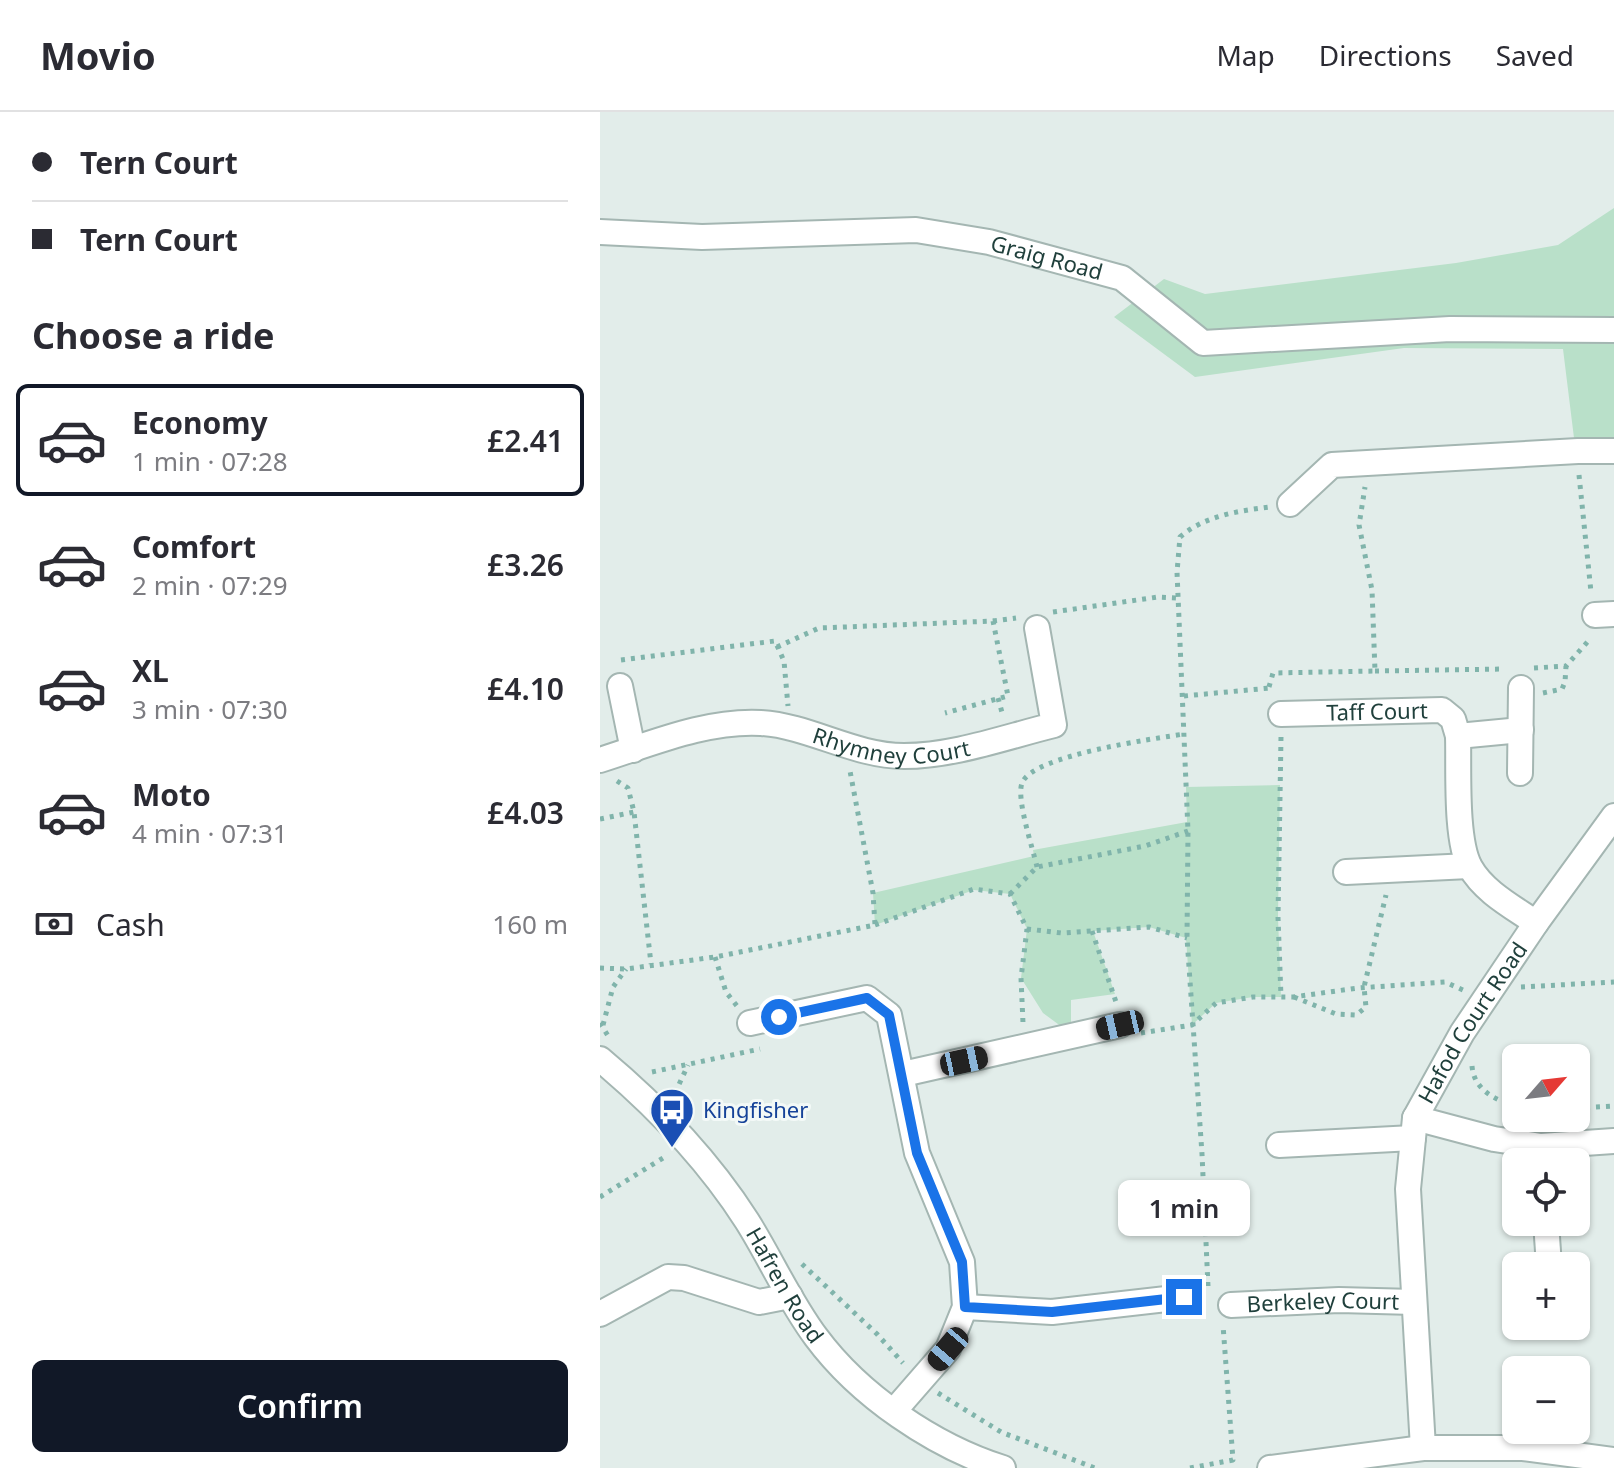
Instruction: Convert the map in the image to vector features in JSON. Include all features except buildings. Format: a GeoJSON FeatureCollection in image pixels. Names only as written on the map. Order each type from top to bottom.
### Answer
{"type":"FeatureCollection","features":[{"type":"Feature","properties":{"kind":"street","name":"Graig Road"},"geometry":{"type":"LineString","coordinates":[[600,232],[702,237],[916,230],[989,242],[1122,278],[1203,343],[1450,329],[1614,330]]}},
{"type":"Feature","properties":{"kind":"street"},"geometry":{"type":"LineString","coordinates":[[1290,504],[1332,465],[1614,451]]}},
{"type":"Feature","properties":{"kind":"street","name":"Rhymney Court"},"geometry":{"type":"LineString","coordinates":[[605,768],[633,750],[712,725],[761,723],[816,735],[852,748],[903,756],[960,749],[1054,725],[1033,620]]}},
{"type":"Feature","properties":{"kind":"street"},"geometry":{"type":"LineString","coordinates":[[1517,681],[1521,730],[1520,773]]}},
{"type":"Feature","properties":{"kind":"street"},"geometry":{"type":"LineString","coordinates":[[620,686],[633,750]]}},
{"type":"Feature","properties":{"kind":"street","name":"Taff Court"},"geometry":{"type":"LineString","coordinates":[[1281,714],[1442,710],[1453,719],[1458,736],[1462,839],[1469,866]]}},
{"type":"Feature","properties":{"kind":"street","name":"Taff Court"},"geometry":{"type":"LineString","coordinates":[[1458,736],[1521,730]]}},
{"type":"Feature","properties":{"kind":"street","name":"Hafod Court Road"},"geometry":{"type":"LineString","coordinates":[[1423,1448],[1408,1189],[1414,1128],[1462,1033],[1536,923],[1614,816]]}},
{"type":"Feature","properties":{"kind":"street"},"geometry":{"type":"LineString","coordinates":[[1346,872],[1469,866],[1491,892],[1536,923]]}},
{"type":"Feature","properties":{"kind":"street"},"geometry":{"type":"LineString","coordinates":[[750,1023],[867,998],[889,1015],[917,1153],[962,1262],[965,1307],[948,1349],[894,1411]]}},
{"type":"Feature","properties":{"kind":"street"},"geometry":{"type":"LineString","coordinates":[[903,1074],[1120,1025]]}},
{"type":"Feature","properties":{"kind":"street","name":"Hafren Road"},"geometry":{"type":"LineString","coordinates":[[609,1056],[695,1153],[746,1220],[815,1337],[850,1377],[874,1398],[932,1437],[1003,1468]]}},
{"type":"Feature","properties":{"kind":"street"},"geometry":{"type":"LineString","coordinates":[[1279,1145],[1414,1128],[1494,1139],[1522,1148]]}},
{"type":"Feature","properties":{"kind":"street"},"geometry":{"type":"LineString","coordinates":[[1575,1148],[1614,1141]]}},
{"type":"Feature","properties":{"kind":"street"},"geometry":{"type":"LineString","coordinates":[[600,1314],[668,1277],[684,1278],[759,1302],[790,1296]]}},
{"type":"Feature","properties":{"kind":"street"},"geometry":{"type":"LineString","coordinates":[[965,1307],[1052,1312],[1184,1297]]}},
{"type":"Feature","properties":{"kind":"street","name":"Berkeley Court"},"geometry":{"type":"LineString","coordinates":[[1222,1307],[1339,1300],[1414,1302]]}},
{"type":"Feature","properties":{"kind":"street"},"geometry":{"type":"LineString","coordinates":[[1270,1468],[1423,1448],[1523,1448],[1614,1460]]}},
{"type":"Feature","properties":{"kind":"path"},"geometry":{"type":"LineString","coordinates":[[1517,681],[1566,666],[1591,637],[1604,615],[1587,569],[1579,472]]}},
{"type":"Feature","properties":{"kind":"path"},"geometry":{"type":"LineString","coordinates":[[1366,481],[1359,525],[1372,590],[1375,671]]}},
{"type":"Feature","properties":{"kind":"path"},"geometry":{"type":"LineString","coordinates":[[1190,1468],[1233,1460],[1222,1307],[1208,1287],[1187,938],[1188,831],[1177,572],[1180,537],[1193,526],[1239,511],[1290,504]]}},
{"type":"Feature","properties":{"kind":"path"},"geometry":{"type":"LineString","coordinates":[[777,647],[819,628],[1033,620],[1158,597],[1178,598]]}},
{"type":"Feature","properties":{"kind":"path"},"geometry":{"type":"LineString","coordinates":[[945,713],[1008,696],[993,621]]}},
{"type":"Feature","properties":{"kind":"path"},"geometry":{"type":"LineString","coordinates":[[616,661],[775,641],[784,661],[788,702],[785,728]]}},
{"type":"Feature","properties":{"kind":"path"},"geometry":{"type":"LineString","coordinates":[[1269,687],[1273,673],[1375,671],[1517,681],[1562,689],[1566,666]]}},
{"type":"Feature","properties":{"kind":"path"},"geometry":{"type":"LineString","coordinates":[[1184,696],[1269,687]]}},
{"type":"Feature","properties":{"kind":"path"},"geometry":{"type":"LineString","coordinates":[[1269,687],[1281,699],[1278,917],[1281,997]]}},
{"type":"Feature","properties":{"kind":"path"},"geometry":{"type":"LineString","coordinates":[[1037,867],[1021,797],[1022,783],[1032,769],[1093,750],[1184,734]]}},
{"type":"Feature","properties":{"kind":"path"},"geometry":{"type":"LineString","coordinates":[[852,748],[850,772],[873,893],[875,925]]}},
{"type":"Feature","properties":{"kind":"path"},"geometry":{"type":"LineString","coordinates":[[605,768],[628,788],[634,812],[651,964]]}},
{"type":"Feature","properties":{"kind":"path"},"geometry":{"type":"LineString","coordinates":[[600,819],[634,812]]}},
{"type":"Feature","properties":{"kind":"path"},"geometry":{"type":"LineString","coordinates":[[1010,894],[1037,867],[1145,846],[1188,831]]}},
{"type":"Feature","properties":{"kind":"path"},"geometry":{"type":"LineString","coordinates":[[1293,997],[1336,1014],[1356,1015],[1366,1007],[1364,987],[1385,903],[1389,870]]}},
{"type":"Feature","properties":{"kind":"path"},"geometry":{"type":"LineString","coordinates":[[600,968],[626,969],[715,957],[875,925],[974,889],[1010,894]]}},
{"type":"Feature","properties":{"kind":"path"},"geometry":{"type":"LineString","coordinates":[[1010,894],[1027,929],[1021,978],[1024,1048]]}},
{"type":"Feature","properties":{"kind":"path"},"geometry":{"type":"LineString","coordinates":[[1027,929],[1062,933],[1149,927],[1187,938]]}},
{"type":"Feature","properties":{"kind":"path"},"geometry":{"type":"LineString","coordinates":[[1092,931],[1115,994],[1122,1036],[1192,1025],[1216,1003],[1253,997],[1293,997],[1364,987],[1445,982],[1491,991],[1614,982]]}},
{"type":"Feature","properties":{"kind":"path"},"geometry":{"type":"LineString","coordinates":[[609,1056],[602,1024],[613,987],[626,969]]}},
{"type":"Feature","properties":{"kind":"path"},"geometry":{"type":"LineString","coordinates":[[1472,1063],[1473,1076],[1494,1100],[1502,1102]]}},
{"type":"Feature","properties":{"kind":"path"},"geometry":{"type":"LineString","coordinates":[[671,1102],[688,1065]]}},
{"type":"Feature","properties":{"kind":"path"},"geometry":{"type":"LineString","coordinates":[[643,1073],[653,1083]]}},
{"type":"Feature","properties":{"kind":"path"},"geometry":{"type":"LineString","coordinates":[[1590,1107],[1614,1106]]}},
{"type":"Feature","properties":{"kind":"path"},"geometry":{"type":"LineString","coordinates":[[600,1197],[663,1158]]}},
{"type":"Feature","properties":{"kind":"path"},"geometry":{"type":"LineString","coordinates":[[794,1257],[877,1334],[921,1382],[1001,1432],[1095,1468]]}},
{"type":"Feature","properties":{"kind":"green space"},"geometry":{"type":"Polygon","coordinates":[[[1614,208],[1614,438],[1574,438],[1563,349],[1404,348],[1195,377],[1114,317],[1164,279],[1205,294],[1456,263],[1558,245],[1614,208]]]}},
{"type":"Feature","properties":{"kind":"green space"},"geometry":{"type":"Polygon","coordinates":[[[1280,785],[1278,917],[1281,997],[1253,997],[1216,1003],[1192,1025],[1186,938],[1149,927],[1093,931],[1115,994],[1071,1000],[1071,1023],[1062,1027],[1043,1013],[1021,978],[1027,929],[1010,894],[974,890],[875,925],[873,893],[1034,856],[1033,850],[1187,822],[1186,787],[1280,785]]]}},
{"type":"Feature","properties":{"kind":"place","name":"Kingfisher"},"geometry":{"type":"Point","coordinates":[672,1149]}},
{"type":"Feature","properties":{"kind":"route"},"geometry":{"type":"LineString","coordinates":[[779,1017],[867,998],[889,1015],[917,1153],[962,1262],[965,1307],[1052,1312],[1184,1297]]}}]}
